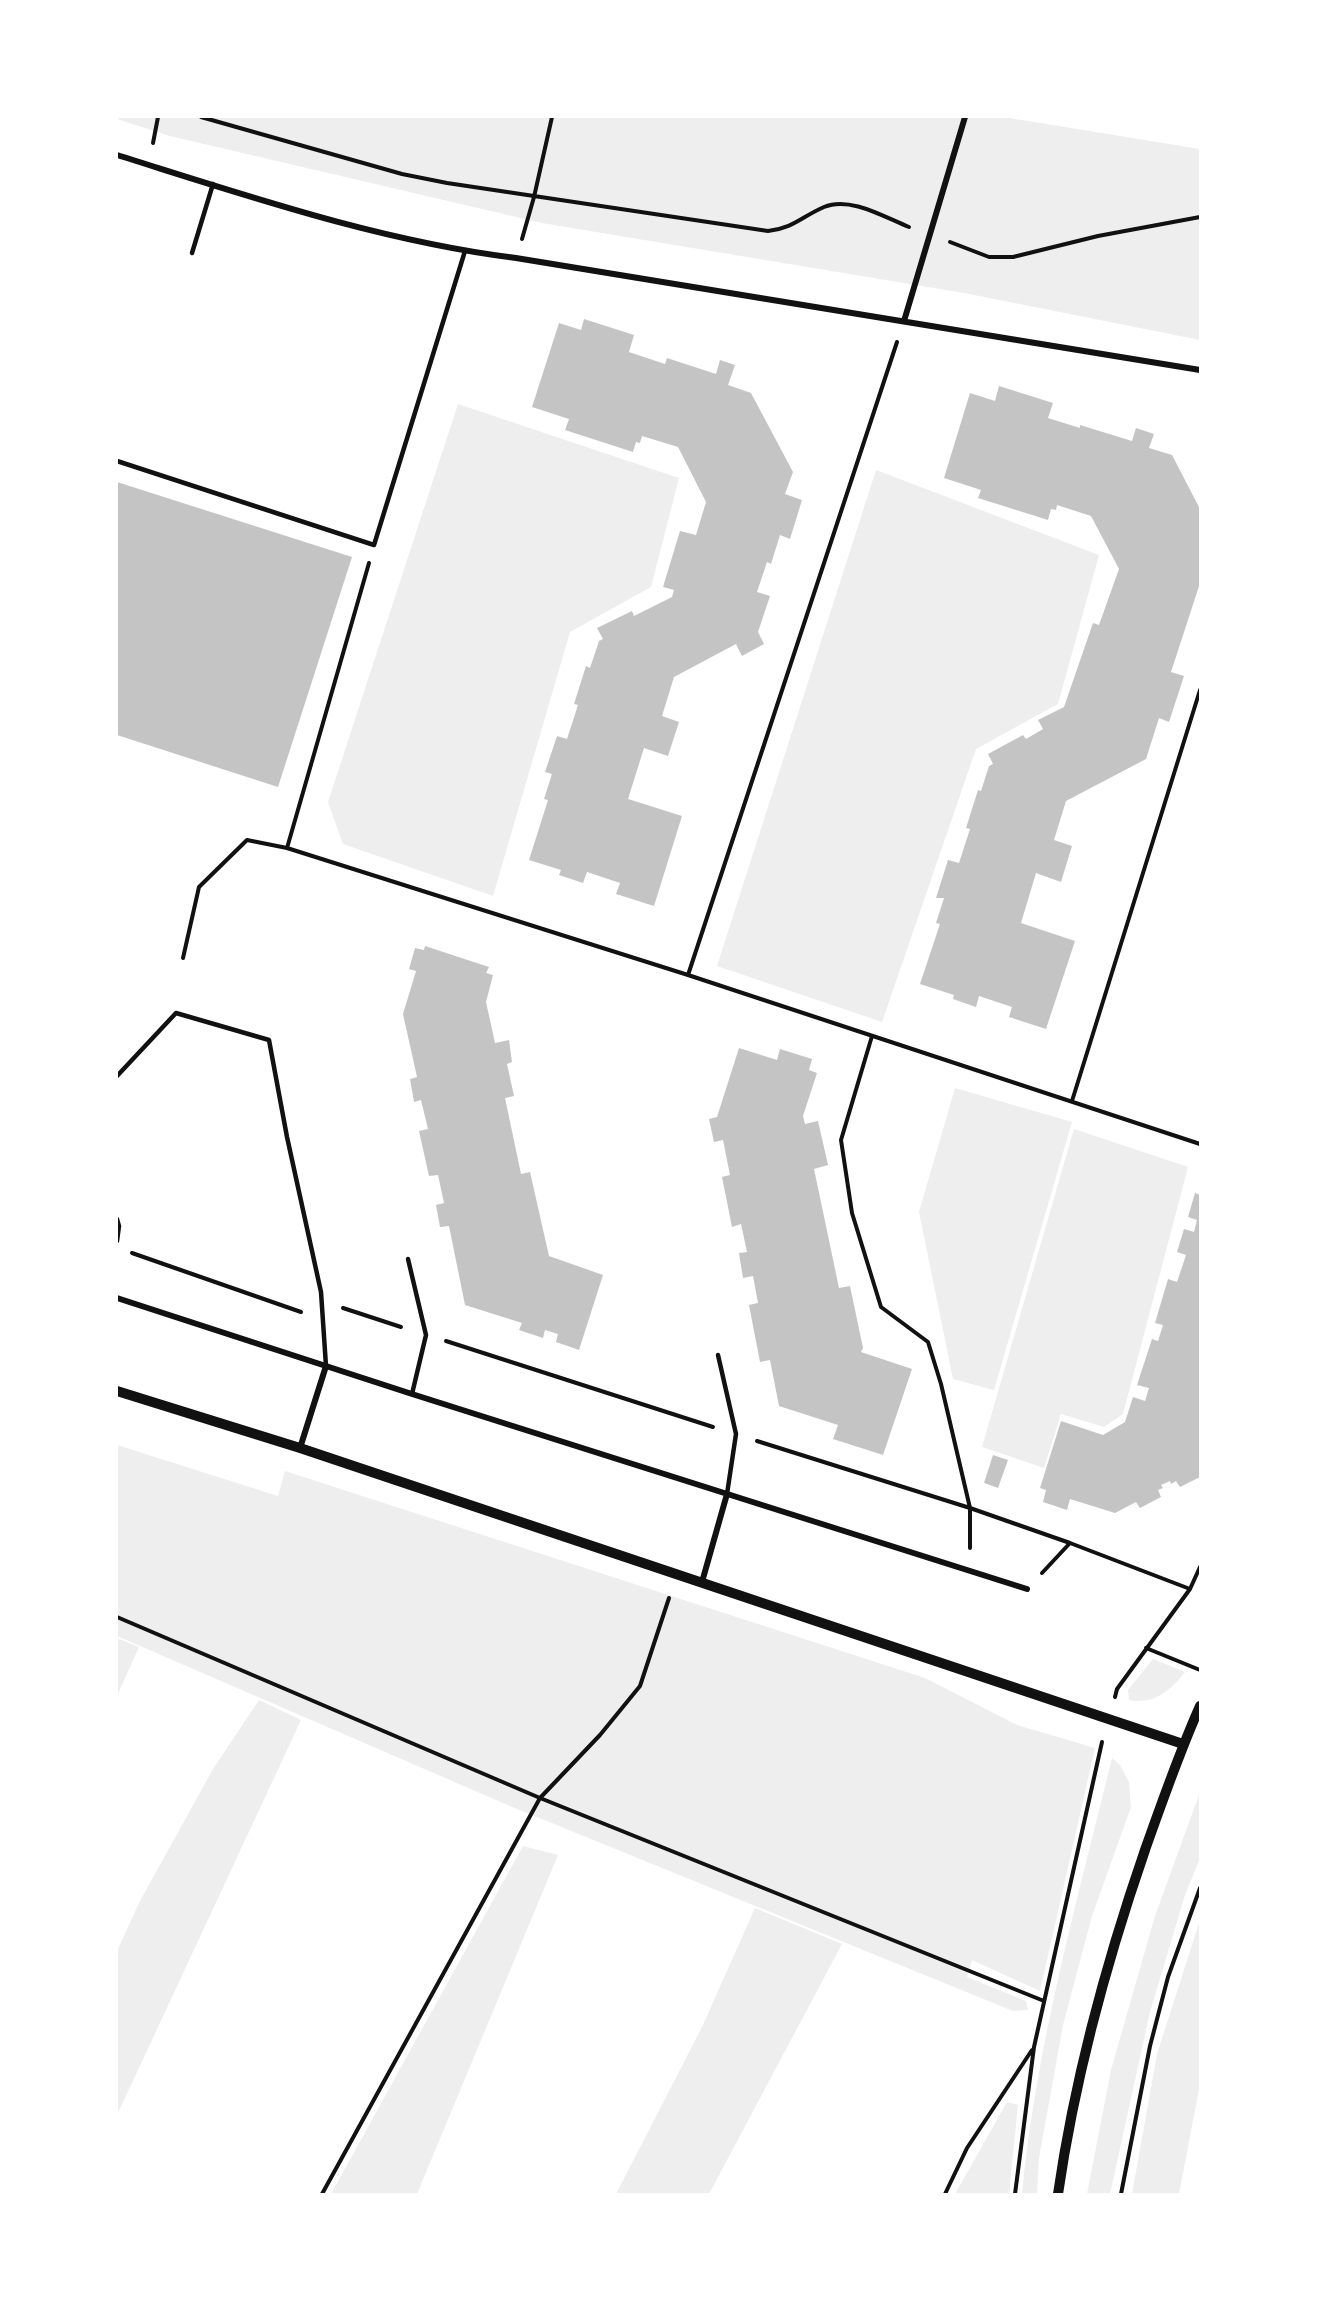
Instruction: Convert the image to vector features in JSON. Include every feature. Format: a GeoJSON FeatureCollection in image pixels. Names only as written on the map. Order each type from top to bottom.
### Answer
{"type":"FeatureCollection","features":[{"type":"Feature","properties":{"kind":"street"},"geometry":{"type":"LineString","coordinates":[[904,321],[965,117]]}},
{"type":"Feature","properties":{"kind":"street"},"geometry":{"type":"LineString","coordinates":[[117,154],[370,230],[465,251],[1200,370]]}},
{"type":"Feature","properties":{"kind":"street"},"geometry":{"type":"LineString","coordinates":[[117,1298],[971,1573],[1027,1589]]}},
{"type":"Feature","properties":{"kind":"street"},"geometry":{"type":"LineString","coordinates":[[300,1448],[326,1366]]}},
{"type":"Feature","properties":{"kind":"street"},"geometry":{"type":"LineString","coordinates":[[117,1391],[300,1448],[1183,1744]]}},
{"type":"Feature","properties":{"kind":"street"},"geometry":{"type":"LineString","coordinates":[[702,1582],[727,1494]]}},
{"type":"Feature","properties":{"kind":"street"},"geometry":{"type":"LineString","coordinates":[[1058,2194],[1073,2102],[1091,2023],[1126,1904],[1183,1744],[1200,1706]]}},
{"type":"Feature","properties":{"kind":"lane"},"geometry":{"type":"LineString","coordinates":[[192,253],[213,184]]}},
{"type":"Feature","properties":{"kind":"lane"},"geometry":{"type":"LineString","coordinates":[[117,461],[374,545],[465,251]]}},
{"type":"Feature","properties":{"kind":"lane"},"geometry":{"type":"LineString","coordinates":[[117,1076],[176,1013],[269,1040],[322,1301],[326,1366]]}},
{"type":"Feature","properties":{"kind":"lane"},"geometry":{"type":"LineString","coordinates":[[117,1219],[120,1226],[117,1241]]}},
{"type":"Feature","properties":{"kind":"lane"},"geometry":{"type":"LineString","coordinates":[[408,1259],[426,1335],[412,1394]]}},
{"type":"Feature","properties":{"kind":"lane"},"geometry":{"type":"LineString","coordinates":[[718,1355],[736,1434],[727,1494]]}},
{"type":"Feature","properties":{"kind":"path"},"geometry":{"type":"LineString","coordinates":[[201,117],[402,174],[534,197],[768,231],[784,229],[832,204],[844,204],[870,211],[989,256],[1013,257],[1098,236],[1200,217]]}},
{"type":"Feature","properties":{"kind":"path"},"geometry":{"type":"LineString","coordinates":[[516,258],[534,197],[552,117]]}},
{"type":"Feature","properties":{"kind":"path"},"geometry":{"type":"LineString","coordinates":[[688,975],[904,321]]}},
{"type":"Feature","properties":{"kind":"path"},"geometry":{"type":"LineString","coordinates":[[287,848],[374,545]]}},
{"type":"Feature","properties":{"kind":"path"},"geometry":{"type":"LineString","coordinates":[[1072,1102],[1200,690]]}},
{"type":"Feature","properties":{"kind":"path"},"geometry":{"type":"LineString","coordinates":[[183,958],[199,887],[247,840],[287,848],[688,975],[1200,1144]]}},
{"type":"Feature","properties":{"kind":"path"},"geometry":{"type":"LineString","coordinates":[[872,1036],[841,1140],[852,1213],[881,1307],[928,1342],[941,1384],[970,1508],[971,1573]]}},
{"type":"Feature","properties":{"kind":"path"},"geometry":{"type":"LineString","coordinates":[[128,1252],[323,1319]]}},
{"type":"Feature","properties":{"kind":"path"},"geometry":{"type":"LineString","coordinates":[[322,1301],[970,1508],[1190,1589]]}},
{"type":"Feature","properties":{"kind":"path"},"geometry":{"type":"LineString","coordinates":[[1027,1589],[1070,1543]]}},
{"type":"Feature","properties":{"kind":"path"},"geometry":{"type":"LineString","coordinates":[[1015,2194],[1034,2047],[1108,1718],[1117,1689],[1190,1589],[1200,1567]]}},
{"type":"Feature","properties":{"kind":"path"},"geometry":{"type":"LineString","coordinates":[[322,2194],[540,1798],[600,1735],[640,1686],[676,1574]]}},
{"type":"Feature","properties":{"kind":"path"},"geometry":{"type":"LineString","coordinates":[[117,1617],[540,1798],[1044,2001]]}},
{"type":"Feature","properties":{"kind":"path"},"geometry":{"type":"LineString","coordinates":[[1146,1648],[1200,1670]]}},
{"type":"Feature","properties":{"kind":"path"},"geometry":{"type":"LineString","coordinates":[[1121,2194],[1150,2046],[1168,1977],[1200,1887]]}},
{"type":"Feature","properties":{"kind":"path"},"geometry":{"type":"LineString","coordinates":[[945,2194],[966,2148],[1034,2047]]}},
{"type":"Feature","properties":{"kind":"shaded area"},"geometry":{"type":"Polygon","coordinates":[[[117,117],[1003,117],[1200,149],[1200,340],[964,293],[542,223],[170,136],[117,119],[117,117]]]}},
{"type":"Feature","properties":{"kind":"shaded area"},"geometry":{"type":"Polygon","coordinates":[[[458,404],[679,478],[651,587],[570,632],[493,896],[343,844],[328,802],[458,404]]]}},
{"type":"Feature","properties":{"kind":"shaded area"},"geometry":{"type":"Polygon","coordinates":[[[876,470],[1099,555],[1058,704],[976,749],[882,1022],[717,966],[876,470]]]}},
{"type":"Feature","properties":{"kind":"shaded area"},"geometry":{"type":"Polygon","coordinates":[[[955,1088],[1072,1122],[994,1390],[953,1379],[919,1212],[955,1088]]]}},
{"type":"Feature","properties":{"kind":"shaded area"},"geometry":{"type":"Polygon","coordinates":[[[1074,1129],[1188,1167],[1123,1414],[1104,1427],[1061,1414],[1044,1468],[982,1447],[1074,1129]]]}},
{"type":"Feature","properties":{"kind":"shaded area"},"geometry":{"type":"Polygon","coordinates":[[[117,1445],[278,1496],[285,1471],[925,1678],[1017,1725],[1095,1748],[1040,1991],[972,1960],[967,1977],[1026,2001],[1028,2010],[1013,2011],[510,1806],[117,1636],[117,1445]]]}},
{"type":"Feature","properties":{"kind":"shaded area"},"geometry":{"type":"Polygon","coordinates":[[[117,1638],[139,1647],[117,1696],[117,1638]]]}},
{"type":"Feature","properties":{"kind":"shaded area"},"geometry":{"type":"Polygon","coordinates":[[[1153,1659],[1185,1672],[1161,1695],[1146,1700],[1129,1700],[1128,1690],[1153,1659]]]}},
{"type":"Feature","properties":{"kind":"shaded area"},"geometry":{"type":"Polygon","coordinates":[[[259,1700],[301,1720],[117,2115],[117,1951],[140,1901],[213,1769],[259,1700]]]}},
{"type":"Feature","properties":{"kind":"shaded area"},"geometry":{"type":"Polygon","coordinates":[[[1112,1758],[1120,1765],[1129,1782],[1131,1807],[1092,1916],[1063,2025],[1039,2158],[1037,2194],[1022,2194],[1028,2139],[1047,2029],[1112,1758]]]}},
{"type":"Feature","properties":{"kind":"shaded area"},"geometry":{"type":"Polygon","coordinates":[[[1200,1792],[1200,1858],[1185,1895],[1150,2012],[1110,2194],[1087,2194],[1111,2070],[1155,1916],[1200,1792]]]}},
{"type":"Feature","properties":{"kind":"shaded area"},"geometry":{"type":"Polygon","coordinates":[[[523,1846],[558,1855],[417,2194],[331,2194],[523,1846]]]}},
{"type":"Feature","properties":{"kind":"shaded area"},"geometry":{"type":"Polygon","coordinates":[[[755,1908],[842,1944],[709,2194],[616,2194],[702,2027],[755,1908]]]}},
{"type":"Feature","properties":{"kind":"shaded area"},"geometry":{"type":"Polygon","coordinates":[[[1200,1920],[1200,2084],[1179,2194],[1132,2194],[1157,2054],[1200,1920]]]}},
{"type":"Feature","properties":{"kind":"shaded area"},"geometry":{"type":"Polygon","coordinates":[[[1007,2102],[1018,2105],[1009,2194],[955,2194],[1007,2102]]]}},
{"type":"Feature","properties":{"kind":"building"},"geometry":{"type":"Polygon","coordinates":[[[584,319],[634,335],[629,352],[665,364],[667,358],[716,374],[720,360],[735,365],[728,385],[751,393],[793,472],[785,494],[802,500],[790,539],[780,535],[771,564],[767,562],[757,592],[770,596],[758,632],[764,644],[742,656],[736,644],[674,677],[662,716],[679,722],[668,756],[644,748],[628,799],[682,816],[654,906],[616,894],[620,883],[587,872],[583,883],[559,875],[561,870],[529,860],[548,800],[544,799],[552,774],[545,772],[557,736],[567,739],[578,705],[574,704],[586,666],[590,668],[599,641],[603,639],[597,628],[632,611],[634,616],[672,597],[674,590],[663,587],[680,531],[696,535],[706,502],[678,447],[642,436],[640,443],[636,442],[633,452],[565,430],[569,419],[532,407],[559,323],[581,330],[584,319]]]}},
{"type":"Feature","properties":{"kind":"building"},"geometry":{"type":"Polygon","coordinates":[[[999,386],[1053,403],[1048,418],[1080,428],[1080,425],[1132,441],[1136,428],[1154,434],[1149,448],[1172,455],[1200,509],[1200,583],[1171,672],[1184,676],[1169,722],[1159,718],[1146,759],[1066,801],[1054,840],[1072,846],[1061,882],[1036,873],[1021,923],[1075,941],[1046,1029],[1009,1017],[1012,1007],[979,996],[976,1007],[953,999],[954,995],[920,984],[940,924],[936,923],[944,898],[936,898],[948,860],[959,863],[970,829],[966,828],[978,790],[981,791],[989,766],[993,764],[988,754],[1023,735],[1026,739],[1043,729],[1038,720],[1064,707],[1093,623],[1099,625],[1119,569],[1091,516],[1057,505],[1056,510],[1051,509],[1048,520],[978,498],[981,490],[944,478],[970,393],[995,401],[999,386]]]}},
{"type":"Feature","properties":{"kind":"building"},"geometry":{"type":"Polygon","coordinates":[[[117,482],[352,557],[278,787],[117,735],[117,482]]]}},
{"type":"Feature","properties":{"kind":"building"},"geometry":{"type":"Polygon","coordinates":[[[425,946],[489,967],[486,973],[493,975],[486,1002],[495,1043],[509,1040],[512,1062],[507,1064],[514,1096],[505,1098],[521,1174],[530,1172],[549,1256],[603,1275],[579,1350],[556,1342],[558,1334],[545,1330],[543,1338],[519,1330],[522,1323],[465,1305],[449,1226],[440,1227],[436,1205],[444,1203],[438,1175],[429,1176],[419,1131],[428,1129],[421,1100],[414,1102],[410,1079],[417,1077],[403,1014],[416,971],[409,969],[415,948],[424,950],[425,946]]]}},
{"type":"Feature","properties":{"kind":"building"},"geometry":{"type":"Polygon","coordinates":[[[739,1048],[777,1060],[780,1049],[812,1059],[809,1070],[817,1073],[803,1116],[805,1124],[818,1121],[828,1165],[814,1169],[839,1288],[850,1286],[863,1348],[861,1352],[912,1369],[883,1455],[833,1439],[838,1425],[779,1406],[770,1360],[760,1362],[749,1305],[758,1303],[753,1276],[743,1278],[739,1253],[747,1252],[741,1224],[732,1227],[722,1177],[730,1175],[723,1140],[714,1142],[709,1119],[717,1117],[739,1048]]]}},
{"type":"Feature","properties":{"kind":"building"},"geometry":{"type":"Polygon","coordinates":[[[1195,1193],[1200,1195],[1200,1477],[1180,1487],[1176,1481],[1171,1484],[1170,1481],[1161,1485],[1163,1488],[1158,1490],[1161,1497],[1140,1508],[1136,1502],[1115,1513],[1070,1499],[1067,1510],[1043,1502],[1046,1490],[1040,1488],[1061,1421],[1103,1435],[1125,1422],[1133,1397],[1145,1401],[1149,1388],[1137,1385],[1152,1339],[1158,1341],[1163,1325],[1155,1323],[1168,1279],[1177,1282],[1186,1255],[1177,1252],[1184,1229],[1194,1232],[1197,1220],[1188,1217],[1195,1193]]]}},
{"type":"Feature","properties":{"kind":"building"},"geometry":{"type":"Polygon","coordinates":[[[993,1455],[1008,1460],[998,1488],[984,1483],[993,1455]]]}}]}
